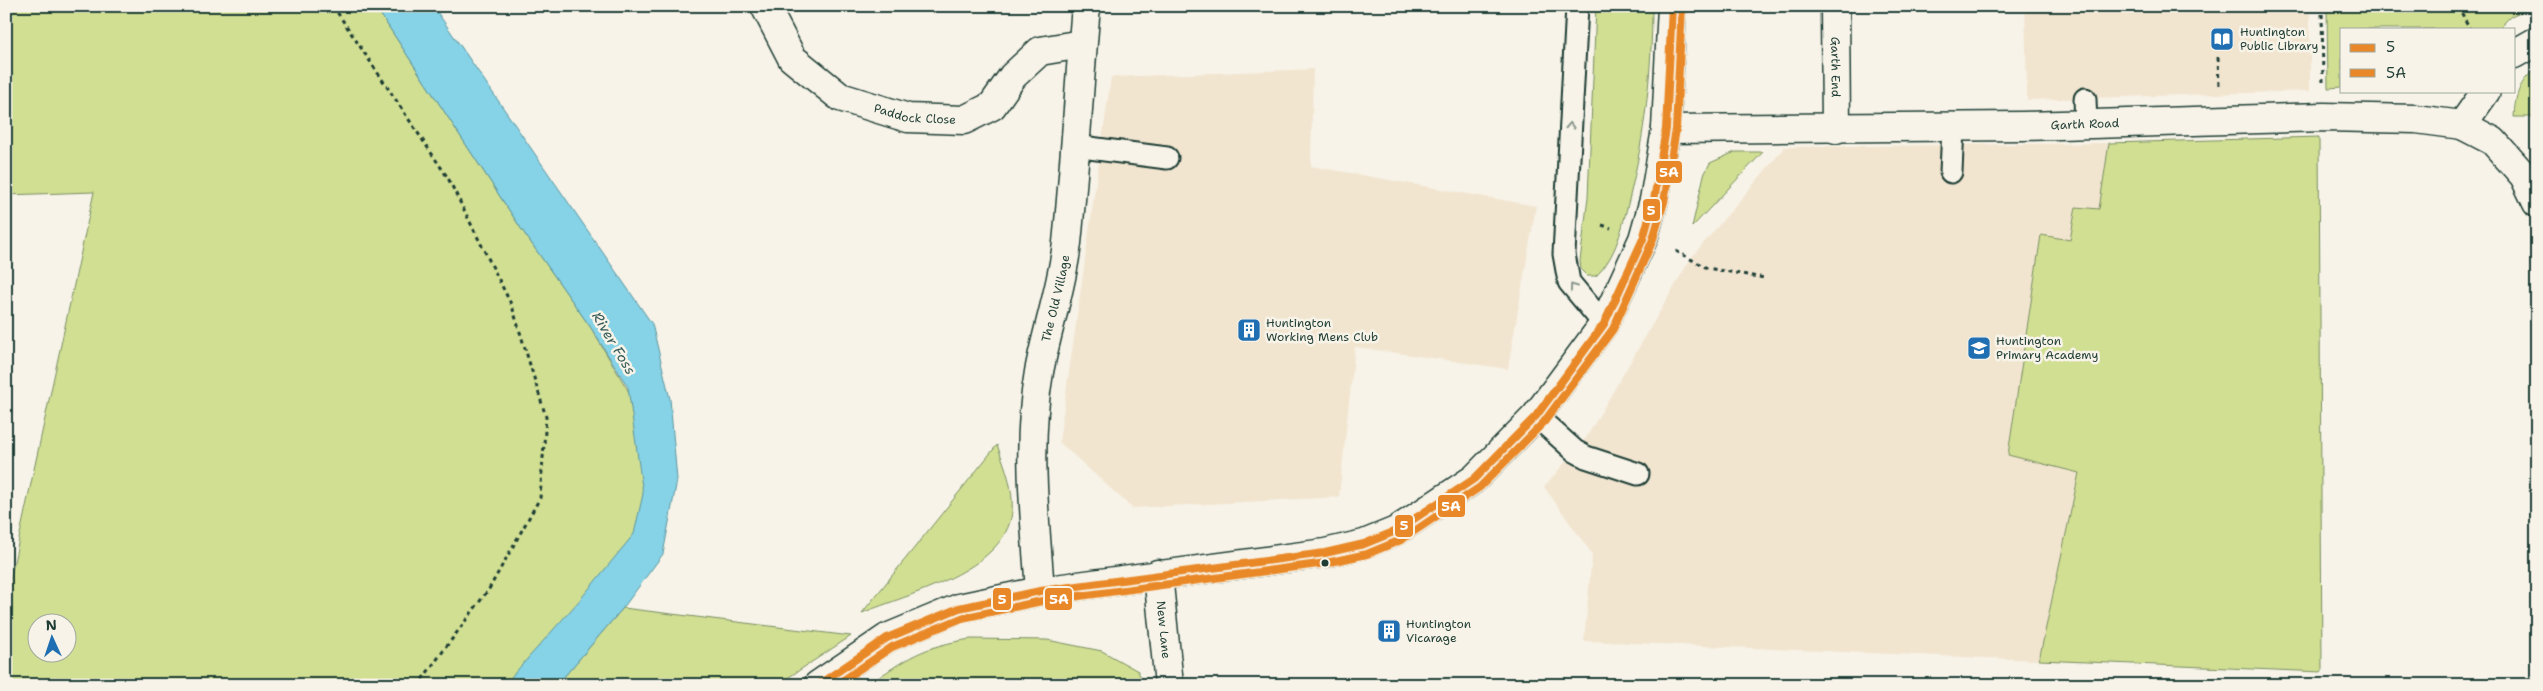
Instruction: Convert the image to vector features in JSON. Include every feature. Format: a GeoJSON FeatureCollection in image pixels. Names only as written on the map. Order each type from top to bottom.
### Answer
{"type":"FeatureCollection","features":[{"type":"Feature","properties":{"kind":"street","name":"Paddock Close"},"geometry":{"type":"LineString","coordinates":[[765,6],[792,58],[840,97],[908,118],[964,120],[992,106],[1013,76],[1040,51],[1082,44]]}},
{"type":"Feature","properties":{"kind":"street","name":"The Old Village"},"geometry":{"type":"LineString","coordinates":[[1040,591],[1033,476],[1034,414],[1039,373],[1067,245],[1086,6]]}},
{"type":"Feature","properties":{"kind":"street"},"geometry":{"type":"LineString","coordinates":[[818,685],[888,638],[959,608],[1040,591],[1325,553],[1364,544],[1396,531],[1474,479],[1536,416],[1604,324],[1643,240],[1654,200],[1666,129],[1672,6]]}},
{"type":"Feature","properties":{"kind":"street","name":"Garth End"},"geometry":{"type":"LineString","coordinates":[[1835,6],[1836,129]]}},
{"type":"Feature","properties":{"kind":"street"},"geometry":{"type":"LineString","coordinates":[[2516,53],[2537,41]]}},
{"type":"Feature","properties":{"kind":"street"},"geometry":{"type":"LineString","coordinates":[[2485,92],[2462,125],[2492,141],[2524,176],[2537,203]]}},
{"type":"Feature","properties":{"kind":"street","name":"Garth Road"},"geometry":{"type":"LineString","coordinates":[[1666,129],[1953,128],[2086,112],[2416,119],[2462,125]]}},
{"type":"Feature","properties":{"kind":"street","name":"New Lane"},"geometry":{"type":"LineString","coordinates":[[1158,574],[1169,685]]}},
{"type":"Feature","properties":{"kind":"lane"},"geometry":{"type":"LineString","coordinates":[[1576,6],[1564,254],[1569,282],[1604,324]]}},
{"type":"Feature","properties":{"kind":"lane"},"geometry":{"type":"LineString","coordinates":[[1951,172],[1953,128]]}},
{"type":"Feature","properties":{"kind":"lane"},"geometry":{"type":"LineString","coordinates":[[1074,146],[1167,158]]}},
{"type":"Feature","properties":{"kind":"lane"},"geometry":{"type":"LineString","coordinates":[[1536,416],[1575,451],[1586,457],[1638,474]]}},
{"type":"Feature","properties":{"kind":"path"},"geometry":{"type":"LineString","coordinates":[[333,6],[448,178],[512,306],[546,417],[540,498],[489,589],[418,685]]}},
{"type":"Feature","properties":{"kind":"path"},"geometry":{"type":"LineString","coordinates":[[2322,6],[2324,117]]}},
{"type":"Feature","properties":{"kind":"path"},"geometry":{"type":"LineString","coordinates":[[2458,6],[2469,28]]}},
{"type":"Feature","properties":{"kind":"path"},"geometry":{"type":"LineString","coordinates":[[1602,225],[1676,251],[1707,268],[1764,278]]}},
{"type":"Feature","properties":{"kind":"shaded area"},"geometry":{"type":"Polygon","coordinates":[[[2025,6],[2310,6],[2310,91],[2027,100],[2025,6]]]}},
{"type":"Feature","properties":{"kind":"shaded area"},"geometry":{"type":"Polygon","coordinates":[[[1313,69],[1311,166],[1536,206],[1508,369],[1355,347],[1339,497],[1132,508],[1059,442],[1111,77],[1313,69]]]}},
{"type":"Feature","properties":{"kind":"shaded area","name":"Huntington Primary Academy"},"geometry":{"type":"Polygon","coordinates":[[[2319,137],[2322,672],[1584,641],[1592,554],[1544,487],[1586,438],[1691,258],[1785,147],[2109,143],[2319,137]]]}},
{"type":"Feature","properties":{"kind":"green space"},"geometry":{"type":"Polygon","coordinates":[[[6,6],[375,6],[522,230],[591,328],[629,392],[645,487],[634,544],[505,685],[6,685],[6,599],[94,192],[6,195],[6,6]]]}},
{"type":"Feature","properties":{"kind":"green space"},"geometry":{"type":"Polygon","coordinates":[[[1596,6],[1652,6],[1652,31],[1643,127],[1635,176],[1624,220],[1618,241],[1609,259],[1596,276],[1587,276],[1581,270],[1580,261],[1588,198],[1596,6]]]}},
{"type":"Feature","properties":{"kind":"green space"},"geometry":{"type":"Polygon","coordinates":[[[2327,6],[2530,6],[2530,8],[2511,16],[2499,28],[2340,28],[2340,87],[2328,88],[2327,6]]]}},
{"type":"Feature","properties":{"kind":"green space"},"geometry":{"type":"Polygon","coordinates":[[[2537,68],[2537,117],[2514,117],[2515,102],[2519,90],[2526,78],[2537,68]]]}},
{"type":"Feature","properties":{"kind":"green space"},"geometry":{"type":"Polygon","coordinates":[[[2319,137],[2322,672],[2039,660],[2079,473],[2008,455],[2041,235],[2070,240],[2076,207],[2099,209],[2109,143],[2319,137]]]}},
{"type":"Feature","properties":{"kind":"green space"},"geometry":{"type":"Polygon","coordinates":[[[1735,152],[1763,152],[1692,227],[1704,175],[1710,163],[1735,152]]]}},
{"type":"Feature","properties":{"kind":"green space"},"geometry":{"type":"Polygon","coordinates":[[[997,445],[1010,486],[1012,512],[1005,533],[992,550],[974,565],[952,578],[862,613],[997,445]]]}},
{"type":"Feature","properties":{"kind":"green space"},"geometry":{"type":"Polygon","coordinates":[[[623,608],[851,636],[777,685],[557,685],[623,608]]]}},
{"type":"Feature","properties":{"kind":"green space"},"geometry":{"type":"Polygon","coordinates":[[[971,639],[1047,640],[1102,651],[1138,671],[1144,685],[868,685],[916,654],[940,645],[971,639]]]}},
{"type":"Feature","properties":{"kind":"water","name":"River Foss"},"geometry":{"type":"Polygon","coordinates":[[[375,6],[433,6],[652,324],[670,399],[677,480],[663,554],[623,608],[557,685],[504,685],[578,602],[634,534],[643,494],[628,387],[591,328],[522,230],[375,6]]]}},
{"type":"Feature","properties":{"kind":"transit line","name":"5"},"geometry":{"type":"LineString","coordinates":[[818,685],[887,638],[959,608],[1040,591],[1325,553],[1364,544],[1396,531],[1474,479],[1536,416],[1604,324],[1643,239],[1654,200],[1666,129],[1672,6]]}},
{"type":"Feature","properties":{"kind":"transit line","name":"5A"},"geometry":{"type":"LineString","coordinates":[[836,685],[892,647],[962,618],[1042,601],[1326,563],[1367,554],[1401,540],[1480,487],[1544,422],[1613,329],[1652,242],[1664,202],[1676,129],[1682,6]]}},
{"type":"Feature","properties":{"kind":"place","name":"Huntington Public Library"},"geometry":{"type":"Point","coordinates":[2222,39]}},
{"type":"Feature","properties":{"kind":"place","name":"Huntington Working Mens Club"},"geometry":{"type":"Point","coordinates":[1249,330]}},
{"type":"Feature","properties":{"kind":"place","name":"Huntington Primary Academy"},"geometry":{"type":"Point","coordinates":[1979,348]}},
{"type":"Feature","properties":{"kind":"place","name":"Huntington Vicarage"},"geometry":{"type":"Point","coordinates":[1389,631]}}]}
